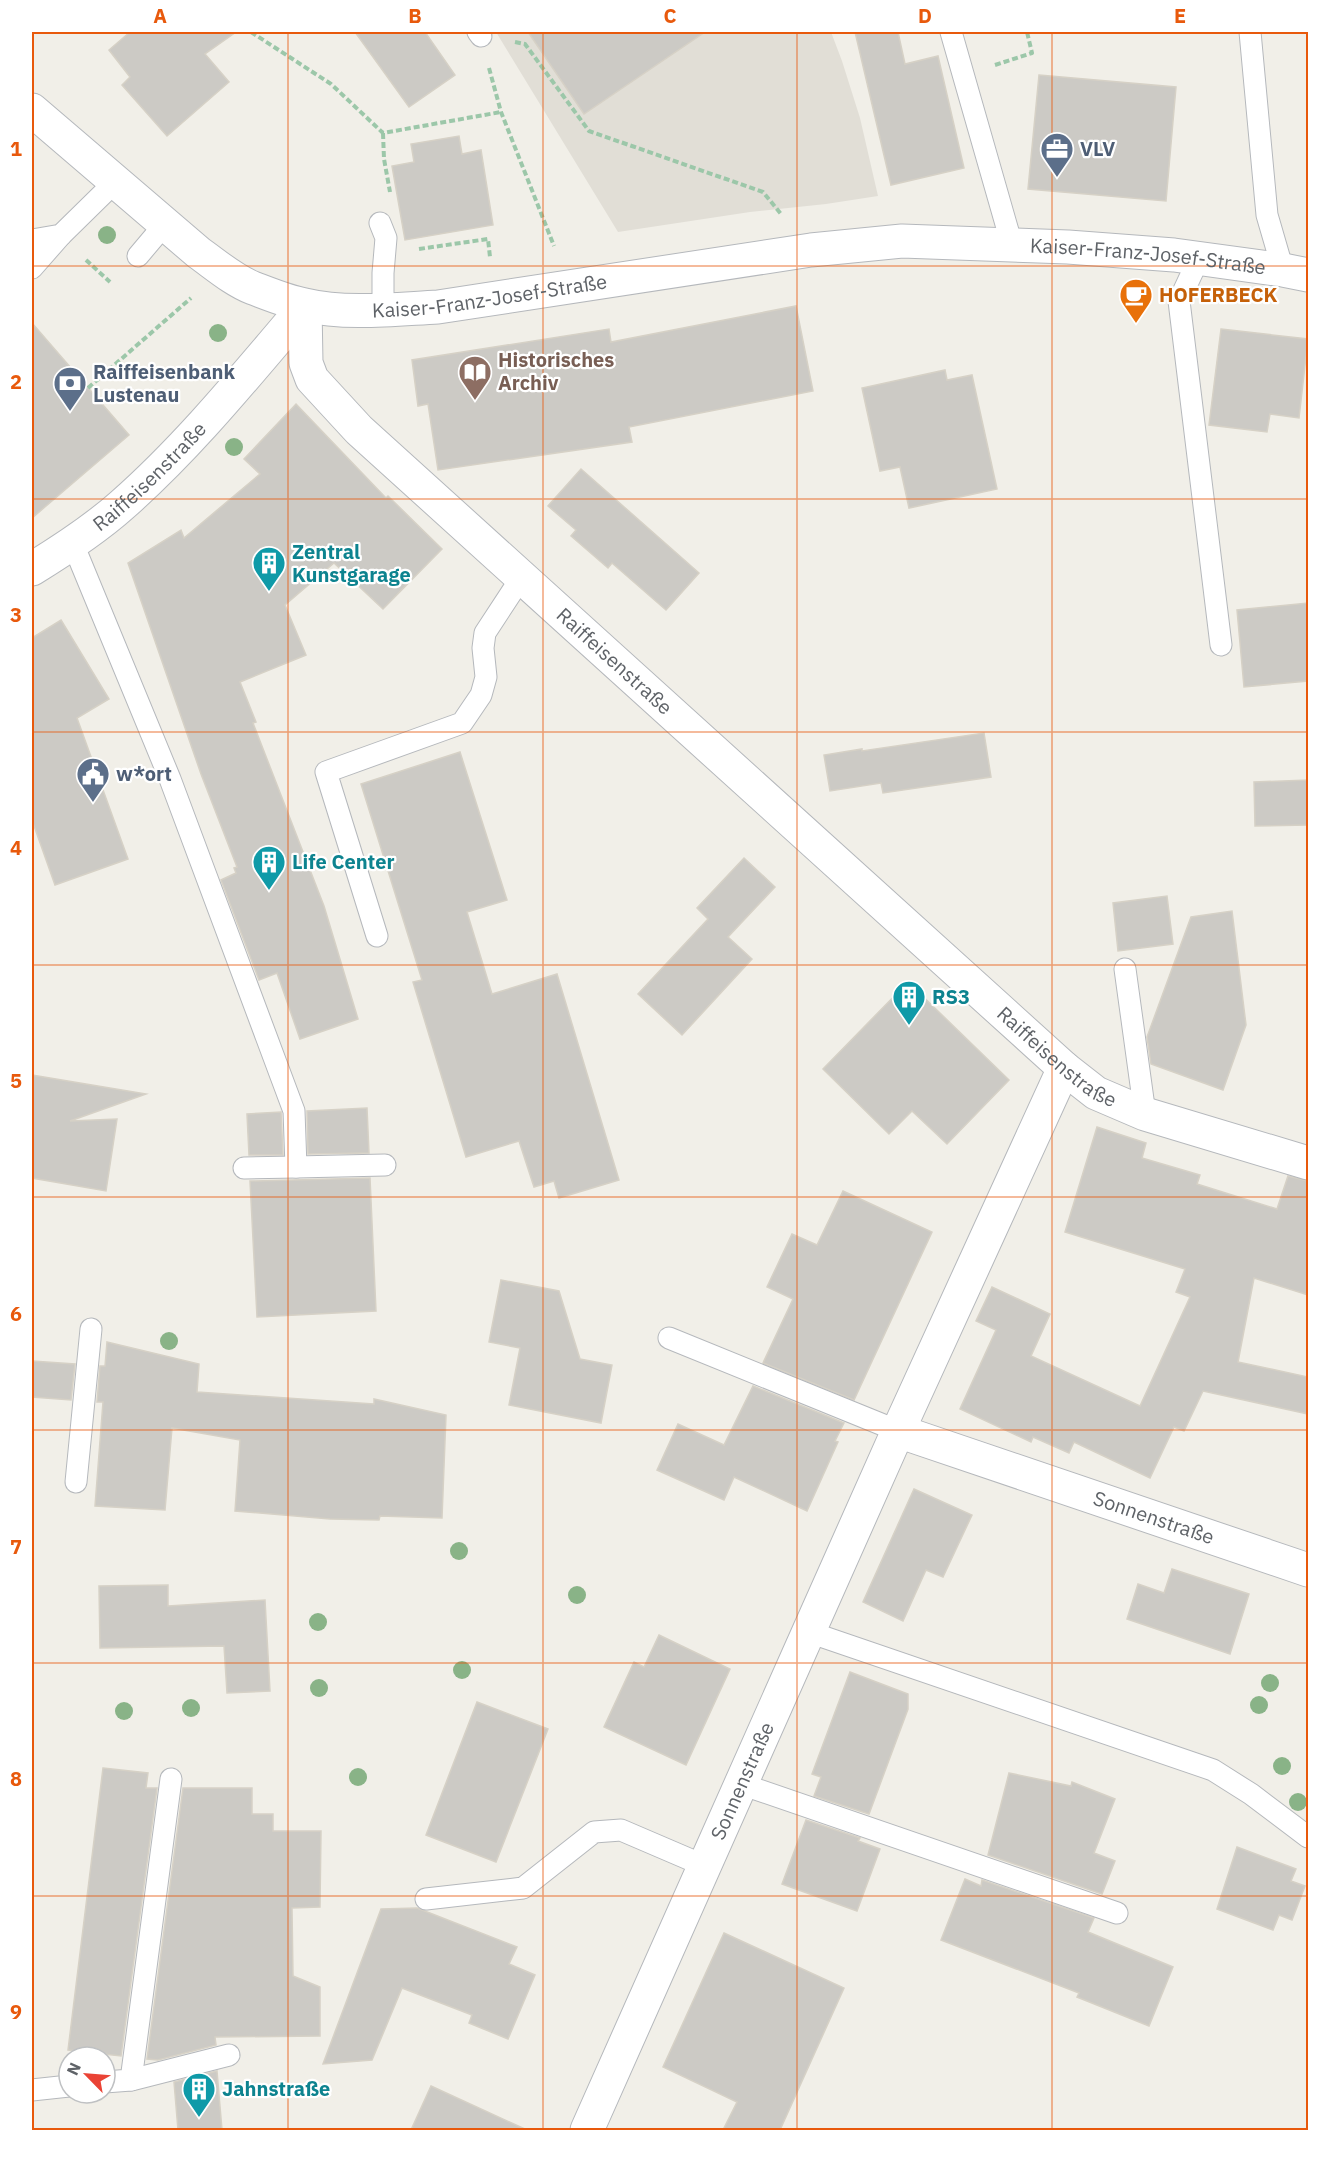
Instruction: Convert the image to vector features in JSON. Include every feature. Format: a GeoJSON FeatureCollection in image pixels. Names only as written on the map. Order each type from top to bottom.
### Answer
{"type":"FeatureCollection","features":[{"type":"Feature","properties":{"kind":"street","name":"Kaiser-Franz-Josef-Straße"},"geometry":{"type":"LineString","coordinates":[[32,110],[199,253],[252,288],[305,306],[383,310],[438,307],[811,250],[902,241],[1068,247],[1199,258],[1296,273]]}},
{"type":"Feature","properties":{"kind":"street","name":"Raiffeisenstraße"},"geometry":{"type":"LineString","coordinates":[[32,569],[73,544],[122,505],[193,434],[305,306]]}},
{"type":"Feature","properties":{"kind":"street","name":"Raiffeisenstraße"},"geometry":{"type":"LineString","coordinates":[[305,306],[306,363],[312,379],[359,430],[1064,1068],[1096,1093],[1145,1114],[1308,1163]]}},
{"type":"Feature","properties":{"kind":"street","name":"Sonnenstraße"},"geometry":{"type":"LineString","coordinates":[[587,2130],[898,1431],[1064,1068]]}},
{"type":"Feature","properties":{"kind":"street","name":"Sonnenstraße"},"geometry":{"type":"LineString","coordinates":[[898,1431],[1308,1570]]}},
{"type":"Feature","properties":{"kind":"lane","name":"Kaiser-Franz-Josef-Straße"},"geometry":{"type":"LineString","coordinates":[[951,32],[1012,245]]}},
{"type":"Feature","properties":{"kind":"lane","name":"Kaiser-Franz-Josef-Straße"},"geometry":{"type":"LineString","coordinates":[[1250,32],[1267,215],[1296,273]]}},
{"type":"Feature","properties":{"kind":"lane"},"geometry":{"type":"LineString","coordinates":[[32,268],[61,235],[115,182]]}},
{"type":"Feature","properties":{"kind":"lane"},"geometry":{"type":"LineString","coordinates":[[380,223],[386,238],[383,310]]}},
{"type":"Feature","properties":{"kind":"lane"},"geometry":{"type":"LineString","coordinates":[[138,255],[165,224]]}},
{"type":"Feature","properties":{"kind":"lane"},"geometry":{"type":"LineString","coordinates":[[32,240],[61,235]]}},
{"type":"Feature","properties":{"kind":"lane"},"geometry":{"type":"LineString","coordinates":[[1199,258],[1179,301],[1221,645]]}},
{"type":"Feature","properties":{"kind":"lane"},"geometry":{"type":"LineString","coordinates":[[73,544],[170,779],[294,1111],[296,1167]]}},
{"type":"Feature","properties":{"kind":"lane"},"geometry":{"type":"LineString","coordinates":[[377,936],[326,772],[462,723],[481,696],[486,677],[483,648],[485,633],[521,578]]}},
{"type":"Feature","properties":{"kind":"lane"},"geometry":{"type":"LineString","coordinates":[[1125,969],[1145,1114]]}},
{"type":"Feature","properties":{"kind":"lane"},"geometry":{"type":"LineString","coordinates":[[244,1168],[385,1165]]}},
{"type":"Feature","properties":{"kind":"lane"},"geometry":{"type":"LineString","coordinates":[[76,1482],[91,1329]]}},
{"type":"Feature","properties":{"kind":"lane"},"geometry":{"type":"LineString","coordinates":[[669,1338],[898,1431]]}},
{"type":"Feature","properties":{"kind":"lane"},"geometry":{"type":"LineString","coordinates":[[809,1632],[1213,1770],[1251,1794],[1308,1837]]}},
{"type":"Feature","properties":{"kind":"lane"},"geometry":{"type":"LineString","coordinates":[[131,2079],[171,1779]]}},
{"type":"Feature","properties":{"kind":"lane"},"geometry":{"type":"LineString","coordinates":[[741,1784],[1117,1913]]}},
{"type":"Feature","properties":{"kind":"lane"},"geometry":{"type":"LineString","coordinates":[[426,1899],[523,1888],[594,1832],[621,1830],[705,1866]]}},
{"type":"Feature","properties":{"kind":"lane"},"geometry":{"type":"LineString","coordinates":[[117,2081],[229,2055]]}},
{"type":"Feature","properties":{"kind":"lane"},"geometry":{"type":"LineString","coordinates":[[32,2090],[57,2087]]}},
{"type":"Feature","properties":{"kind":"path"},"geometry":{"type":"LineString","coordinates":[[251,32],[330,84],[383,133],[501,112]]}},
{"type":"Feature","properties":{"kind":"path"},"geometry":{"type":"LineString","coordinates":[[963,76],[1032,52],[1027,32]]}},
{"type":"Feature","properties":{"kind":"path"},"geometry":{"type":"LineString","coordinates":[[554,246],[501,112],[480,34],[525,44],[589,131],[763,192],[782,215]]}},
{"type":"Feature","properties":{"kind":"path"},"geometry":{"type":"LineString","coordinates":[[488,239],[490,257]]}},
{"type":"Feature","properties":{"kind":"path"},"geometry":{"type":"LineString","coordinates":[[83,257],[110,282]]}},
{"type":"Feature","properties":{"kind":"path"},"geometry":{"type":"LineString","coordinates":[[88,388],[196,294]]}},
{"type":"Feature","properties":{"kind":"shaded area"},"geometry":{"type":"Polygon","coordinates":[[[496,32],[831,32],[860,118],[878,196],[618,232],[496,32]]]}},
{"type":"Feature","properties":{"kind":"building"},"geometry":{"type":"Polygon","coordinates":[[[130,32],[236,32],[205,54],[229,82],[167,136],[122,85],[130,77],[109,50],[130,32]]]}},
{"type":"Feature","properties":{"kind":"building"},"geometry":{"type":"Polygon","coordinates":[[[355,32],[425,32],[455,75],[409,107],[355,32]]]}},
{"type":"Feature","properties":{"kind":"building"},"geometry":{"type":"Polygon","coordinates":[[[528,32],[705,32],[584,114],[528,32]]]}},
{"type":"Feature","properties":{"kind":"building"},"geometry":{"type":"Polygon","coordinates":[[[855,32],[898,32],[905,64],[938,56],[964,168],[891,185],[855,32]]]}},
{"type":"Feature","properties":{"kind":"building"},"geometry":{"type":"Polygon","coordinates":[[[1039,75],[1176,87],[1166,201],[1028,189],[1039,75]]]}},
{"type":"Feature","properties":{"kind":"building"},"geometry":{"type":"Polygon","coordinates":[[[459,136],[462,154],[481,150],[493,225],[405,240],[392,166],[414,162],[411,144],[459,136]]]}},
{"type":"Feature","properties":{"kind":"building"},"geometry":{"type":"Polygon","coordinates":[[[796,306],[813,391],[629,427],[632,442],[438,470],[428,404],[418,406],[412,360],[609,329],[611,342],[796,306]]]}},
{"type":"Feature","properties":{"kind":"building","name":"Raiffeisenbank Lustenau"},"geometry":{"type":"Polygon","coordinates":[[[32,323],[129,435],[32,518],[32,323]]]}},
{"type":"Feature","properties":{"kind":"building"},"geometry":{"type":"Polygon","coordinates":[[[1221,329],[1308,339],[1299,418],[1270,414],[1267,432],[1209,425],[1221,329]]]}},
{"type":"Feature","properties":{"kind":"building"},"geometry":{"type":"Polygon","coordinates":[[[945,370],[947,380],[972,375],[997,489],[909,508],[900,467],[880,471],[862,388],[945,370]]]}},
{"type":"Feature","properties":{"kind":"building"},"geometry":{"type":"Polygon","coordinates":[[[296,404],[386,498],[388,496],[442,549],[383,609],[334,563],[285,605],[306,655],[240,682],[256,722],[253,723],[324,906],[358,1019],[300,1039],[277,973],[259,980],[221,880],[236,873],[234,868],[237,867],[201,774],[128,563],[181,530],[184,538],[260,474],[244,459],[296,404]]]}},
{"type":"Feature","properties":{"kind":"building"},"geometry":{"type":"Polygon","coordinates":[[[581,469],[699,573],[666,610],[612,563],[608,568],[571,536],[576,530],[548,506],[581,469]]]}},
{"type":"Feature","properties":{"kind":"building"},"geometry":{"type":"Polygon","coordinates":[[[1308,603],[1308,681],[1244,687],[1237,610],[1308,603]]]}},
{"type":"Feature","properties":{"kind":"building"},"geometry":{"type":"Polygon","coordinates":[[[61,620],[109,699],[77,718],[128,859],[55,885],[32,820],[32,638],[61,620]]]}},
{"type":"Feature","properties":{"kind":"building"},"geometry":{"type":"Polygon","coordinates":[[[984,733],[991,777],[883,793],[881,783],[830,791],[824,755],[984,733]]]}},
{"type":"Feature","properties":{"kind":"building"},"geometry":{"type":"Polygon","coordinates":[[[460,752],[507,900],[467,912],[492,994],[557,974],[619,1180],[559,1198],[554,1181],[534,1187],[519,1141],[466,1157],[413,982],[422,980],[361,784],[460,752]]]}},
{"type":"Feature","properties":{"kind":"building"},"geometry":{"type":"Polygon","coordinates":[[[1308,780],[1308,825],[1255,826],[1254,782],[1308,780]]]}},
{"type":"Feature","properties":{"kind":"building"},"geometry":{"type":"Polygon","coordinates":[[[744,858],[775,887],[728,937],[752,959],[682,1035],[638,994],[708,919],[697,908],[744,858]]]}},
{"type":"Feature","properties":{"kind":"building"},"geometry":{"type":"Polygon","coordinates":[[[1167,896],[1173,944],[1118,951],[1113,903],[1167,896]]]}},
{"type":"Feature","properties":{"kind":"building"},"geometry":{"type":"Polygon","coordinates":[[[1232,911],[1246,1025],[1223,1090],[1151,1064],[1147,1037],[1191,917],[1232,911]]]}},
{"type":"Feature","properties":{"kind":"building","name":"RS3"},"geometry":{"type":"Polygon","coordinates":[[[908,982],[1009,1080],[947,1144],[912,1111],[889,1134],[823,1069],[908,982]]]}},
{"type":"Feature","properties":{"kind":"building"},"geometry":{"type":"Polygon","coordinates":[[[32,1075],[146,1094],[70,1121],[117,1119],[106,1191],[32,1178],[32,1075]]]}},
{"type":"Feature","properties":{"kind":"building"},"geometry":{"type":"Polygon","coordinates":[[[367,1108],[369,1153],[308,1154],[307,1111],[367,1108]]]}},
{"type":"Feature","properties":{"kind":"building"},"geometry":{"type":"Polygon","coordinates":[[[281,1112],[283,1155],[249,1155],[247,1114],[281,1112]]]}},
{"type":"Feature","properties":{"kind":"building"},"geometry":{"type":"Polygon","coordinates":[[[1097,1127],[1146,1143],[1142,1158],[1200,1175],[1197,1184],[1277,1209],[1288,1176],[1308,1181],[1308,1295],[1254,1278],[1238,1362],[1308,1377],[1308,1414],[1203,1391],[1184,1431],[1174,1427],[1150,1478],[1074,1442],[1069,1453],[1033,1437],[1031,1442],[960,1409],[996,1330],[976,1321],[992,1287],[1050,1314],[1031,1356],[1140,1406],[1190,1297],[1176,1292],[1185,1269],[1065,1232],[1097,1127]]]}},
{"type":"Feature","properties":{"kind":"building"},"geometry":{"type":"Polygon","coordinates":[[[370,1178],[376,1311],[257,1317],[250,1181],[370,1178]]]}},
{"type":"Feature","properties":{"kind":"building"},"geometry":{"type":"Polygon","coordinates":[[[843,1191],[932,1232],[854,1400],[763,1363],[793,1299],[767,1287],[792,1234],[817,1245],[843,1191]]]}},
{"type":"Feature","properties":{"kind":"building"},"geometry":{"type":"Polygon","coordinates":[[[501,1280],[559,1291],[580,1359],[612,1365],[601,1423],[509,1405],[520,1348],[489,1342],[501,1280]]]}},
{"type":"Feature","properties":{"kind":"building"},"geometry":{"type":"Polygon","coordinates":[[[107,1342],[199,1364],[197,1392],[374,1404],[374,1399],[446,1415],[442,1518],[380,1516],[379,1520],[330,1519],[235,1511],[240,1440],[172,1428],[165,1510],[95,1506],[103,1402],[97,1402],[100,1366],[105,1366],[107,1342]]]}},
{"type":"Feature","properties":{"kind":"building"},"geometry":{"type":"Polygon","coordinates":[[[32,1361],[75,1364],[71,1400],[32,1397],[32,1361]]]}},
{"type":"Feature","properties":{"kind":"building"},"geometry":{"type":"Polygon","coordinates":[[[753,1386],[844,1423],[835,1441],[838,1442],[807,1511],[734,1477],[724,1500],[657,1470],[678,1424],[724,1445],[753,1386]]]}},
{"type":"Feature","properties":{"kind":"building"},"geometry":{"type":"Polygon","coordinates":[[[914,1489],[972,1515],[943,1577],[926,1570],[903,1621],[863,1602],[914,1489]]]}},
{"type":"Feature","properties":{"kind":"building"},"geometry":{"type":"Polygon","coordinates":[[[1172,1569],[1249,1594],[1230,1654],[1127,1619],[1138,1584],[1164,1593],[1172,1569]]]}},
{"type":"Feature","properties":{"kind":"building"},"geometry":{"type":"Polygon","coordinates":[[[168,1585],[168,1606],[265,1600],[270,1691],[227,1693],[224,1646],[100,1648],[99,1586],[168,1585]]]}},
{"type":"Feature","properties":{"kind":"building"},"geometry":{"type":"Polygon","coordinates":[[[659,1635],[730,1669],[686,1765],[604,1727],[634,1662],[644,1667],[659,1635]]]}},
{"type":"Feature","properties":{"kind":"building"},"geometry":{"type":"Polygon","coordinates":[[[850,1672],[908,1694],[908,1709],[869,1814],[814,1796],[821,1777],[812,1774],[850,1672]]]}},
{"type":"Feature","properties":{"kind":"building"},"geometry":{"type":"Polygon","coordinates":[[[477,1702],[548,1729],[496,1862],[426,1835],[477,1702]]]}},
{"type":"Feature","properties":{"kind":"building"},"geometry":{"type":"Polygon","coordinates":[[[103,1768],[148,1773],[146,1788],[157,1788],[121,2056],[117,2056],[117,2045],[69,2045],[103,1768]]]}},
{"type":"Feature","properties":{"kind":"building"},"geometry":{"type":"Polygon","coordinates":[[[1009,1773],[1071,1786],[1072,1782],[1115,1799],[1094,1853],[1115,1861],[1102,1894],[988,1855],[1009,1773]]]}},
{"type":"Feature","properties":{"kind":"building"},"geometry":{"type":"Polygon","coordinates":[[[183,1788],[252,1788],[252,1814],[273,1814],[273,1831],[321,1831],[320,1907],[292,1908],[293,1976],[320,1987],[320,2036],[215,2037],[216,2045],[158,2060],[147,2059],[183,1788]]]}},
{"type":"Feature","properties":{"kind":"building"},"geometry":{"type":"Polygon","coordinates":[[[806,1820],[860,1838],[858,1841],[880,1849],[857,1911],[782,1884],[806,1820]]]}},
{"type":"Feature","properties":{"kind":"building"},"geometry":{"type":"Polygon","coordinates":[[[1237,1847],[1296,1869],[1291,1881],[1305,1886],[1292,1920],[1279,1915],[1273,1930],[1217,1909],[1237,1847]]]}},
{"type":"Feature","properties":{"kind":"building"},"geometry":{"type":"Polygon","coordinates":[[[965,1879],[981,1886],[982,1880],[1094,1918],[1088,1932],[1173,1967],[1149,2026],[1077,1997],[1079,1993],[941,1940],[965,1879]]]}},
{"type":"Feature","properties":{"kind":"building"},"geometry":{"type":"Polygon","coordinates":[[[417,1908],[517,1947],[509,1964],[535,1975],[508,2039],[469,2023],[472,2015],[402,1988],[372,2060],[323,2064],[381,1909],[417,1908]]]}},
{"type":"Feature","properties":{"kind":"building"},"geometry":{"type":"Polygon","coordinates":[[[724,1933],[844,1988],[780,2130],[723,2130],[737,2102],[663,2067],[724,1933]]]}},
{"type":"Feature","properties":{"kind":"building"},"geometry":{"type":"Polygon","coordinates":[[[217,2071],[222,2130],[178,2130],[174,2082],[217,2071]]]}},
{"type":"Feature","properties":{"kind":"building"},"geometry":{"type":"Polygon","coordinates":[[[431,2086],[527,2130],[411,2130],[431,2086]]]}},
{"type":"Feature","properties":{"kind":"place","name":"VLV"},"geometry":{"type":"Point","coordinates":[1057,178]}},
{"type":"Feature","properties":{"kind":"place","name":"HOFERBECK"},"geometry":{"type":"Point","coordinates":[1136,324]}},
{"type":"Feature","properties":{"kind":"place","name":"Historisches Archiv"},"geometry":{"type":"Point","coordinates":[475,401]}},
{"type":"Feature","properties":{"kind":"place","name":"Raiffeisenbank Lustenau"},"geometry":{"type":"Point","coordinates":[70,412]}},
{"type":"Feature","properties":{"kind":"place","name":"Zentral Kunstgarage"},"geometry":{"type":"Point","coordinates":[269,592]}},
{"type":"Feature","properties":{"kind":"place","name":"w*ort"},"geometry":{"type":"Point","coordinates":[93,803]}},
{"type":"Feature","properties":{"kind":"place","name":"Life Center"},"geometry":{"type":"Point","coordinates":[269,891]}},
{"type":"Feature","properties":{"kind":"place","name":"RS3"},"geometry":{"type":"Point","coordinates":[909,1026]}},
{"type":"Feature","properties":{"kind":"place","name":"Jahnstraße"},"geometry":{"type":"Point","coordinates":[199,2118]}}]}
